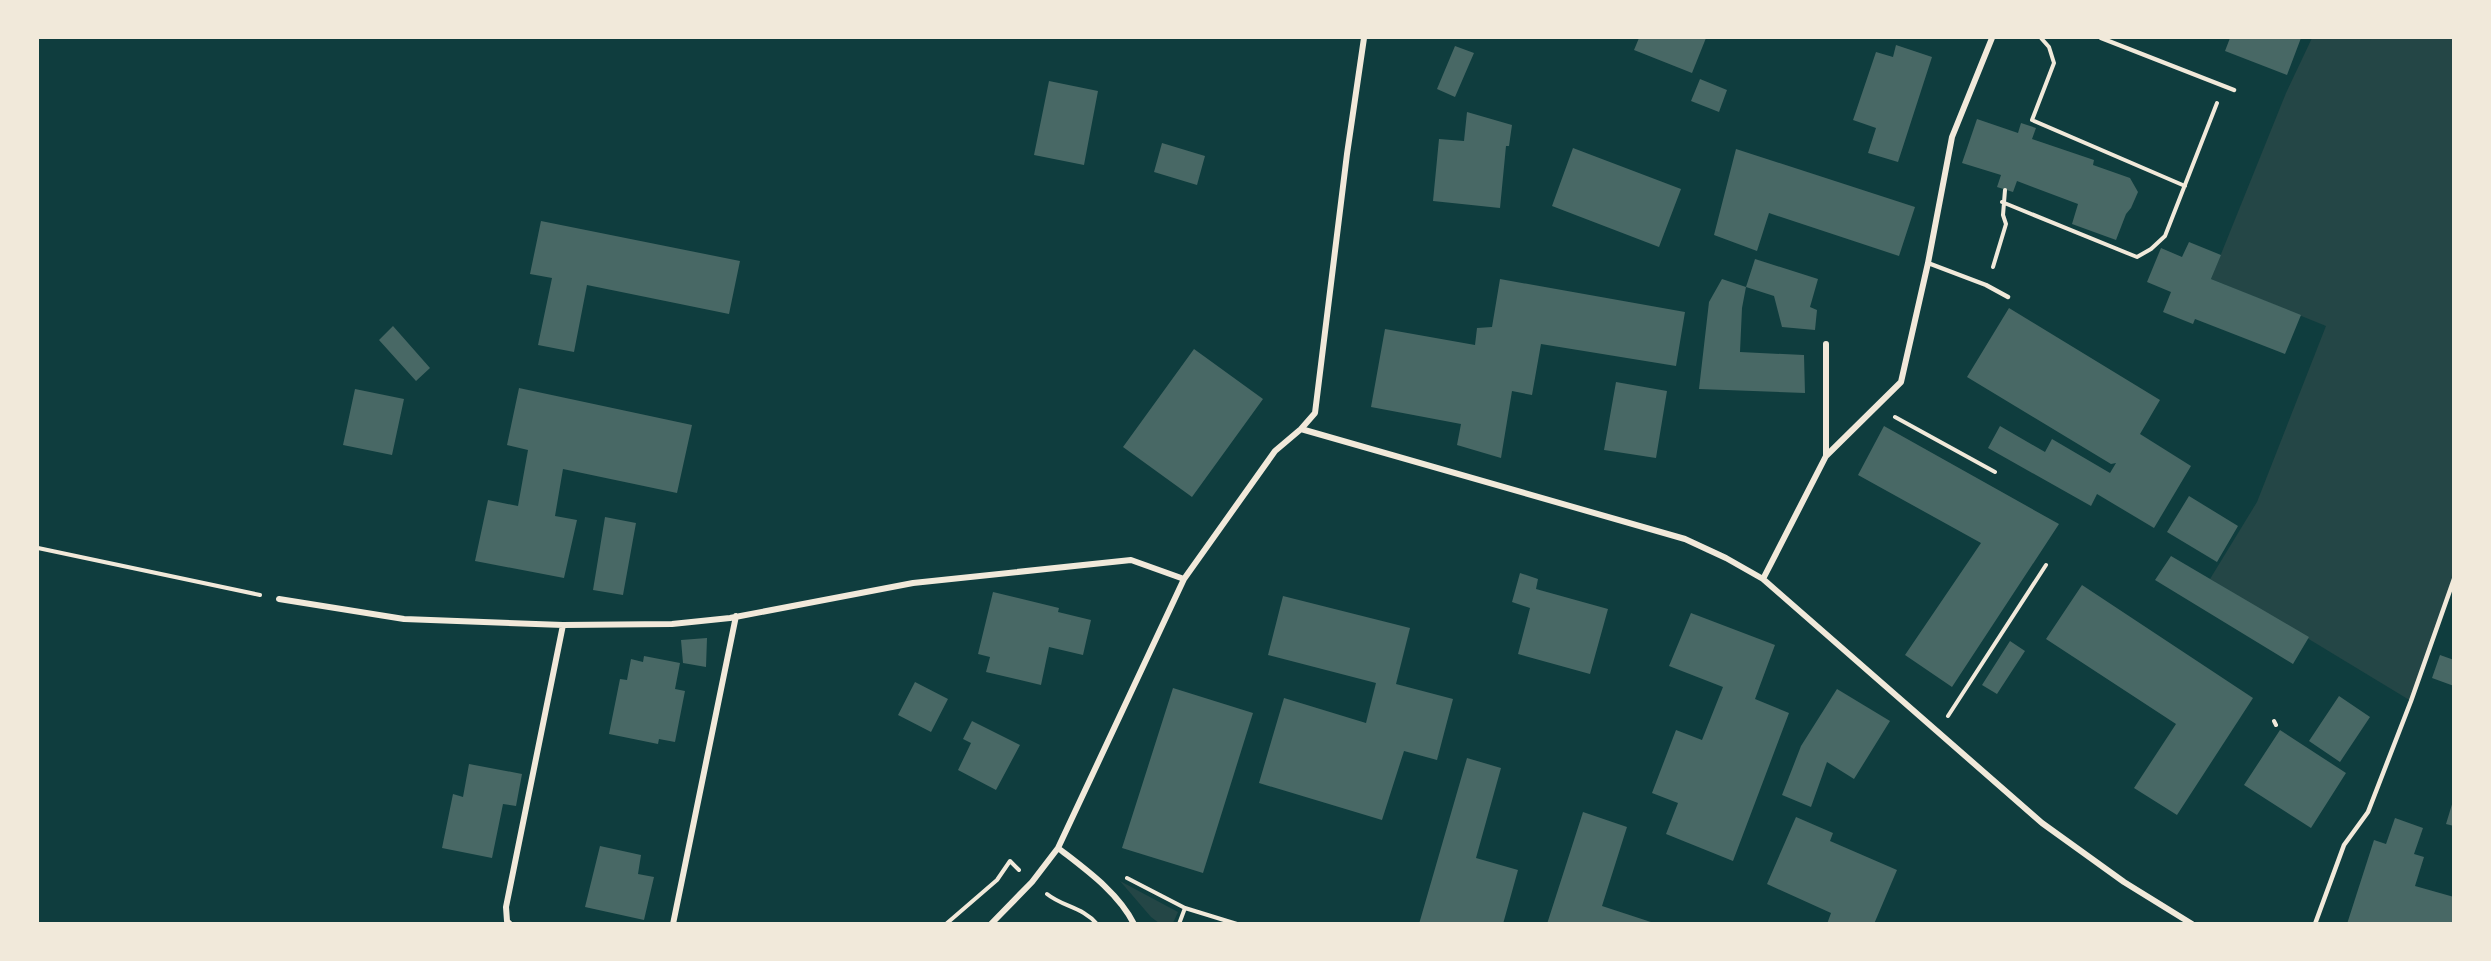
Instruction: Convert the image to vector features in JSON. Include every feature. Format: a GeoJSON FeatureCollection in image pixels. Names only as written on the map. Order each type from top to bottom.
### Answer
{"type":"FeatureCollection","features":[{"type":"Feature","properties":{"kind":"street"},"geometry":{"type":"LineString","coordinates":[[992,924],[1032,882],[1058,848],[1184,579],[1275,451],[1301,429],[1315,413],[1347,154],[1364,38]]}},
{"type":"Feature","properties":{"kind":"street"},"geometry":{"type":"LineString","coordinates":[[1763,579],[1826,456],[1901,382],[1928,263],[1952,137],[1992,38]]}},
{"type":"Feature","properties":{"kind":"street"},"geometry":{"type":"LineString","coordinates":[[1826,344],[1826,456]]}},
{"type":"Feature","properties":{"kind":"street"},"geometry":{"type":"LineString","coordinates":[[1301,429],[1685,539],[1726,558],[1763,579],[2042,823],[2124,882],[2192,924]]}},
{"type":"Feature","properties":{"kind":"street"},"geometry":{"type":"LineString","coordinates":[[279,599],[404,619],[563,625],[672,624],[736,616],[913,583],[1131,560],[1184,579]]}},
{"type":"Feature","properties":{"kind":"street"},"geometry":{"type":"LineString","coordinates":[[673,924],[736,616]]}},
{"type":"Feature","properties":{"kind":"street"},"geometry":{"type":"LineString","coordinates":[[510,924],[507,921],[506,907],[563,625]]}},
{"type":"Feature","properties":{"kind":"street"},"geometry":{"type":"LineString","coordinates":[[1058,848],[1092,874],[1129,914],[1134,924]]}},
{"type":"Feature","properties":{"kind":"lane"},"geometry":{"type":"LineString","coordinates":[[2102,38],[2234,90]]}},
{"type":"Feature","properties":{"kind":"lane"},"geometry":{"type":"LineString","coordinates":[[1928,263],[1986,285],[2008,297]]}},
{"type":"Feature","properties":{"kind":"lane"},"geometry":{"type":"LineString","coordinates":[[2315,924],[2344,845],[2368,812],[2411,701],[2454,579]]}},
{"type":"Feature","properties":{"kind":"path"},"geometry":{"type":"LineString","coordinates":[[2041,38],[2049,47],[2054,63],[2032,120],[2186,186]]}},
{"type":"Feature","properties":{"kind":"path"},"geometry":{"type":"LineString","coordinates":[[2002,202],[2137,257],[2151,249],[2165,236],[2223,86]]}},
{"type":"Feature","properties":{"kind":"path"},"geometry":{"type":"LineString","coordinates":[[1992,269],[2006,224],[2002,202],[2005,190]]}},
{"type":"Feature","properties":{"kind":"path"},"geometry":{"type":"LineString","coordinates":[[1876,406],[1995,472]]}},
{"type":"Feature","properties":{"kind":"path"},"geometry":{"type":"LineString","coordinates":[[38,548],[279,599]]}},
{"type":"Feature","properties":{"kind":"path"},"geometry":{"type":"LineString","coordinates":[[1937,731],[2046,565]]}},
{"type":"Feature","properties":{"kind":"path"},"geometry":{"type":"LineString","coordinates":[[946,924],[997,880],[1010,861],[1058,903],[1071,905],[1084,911],[1097,924]]}},
{"type":"Feature","properties":{"kind":"path"},"geometry":{"type":"LineString","coordinates":[[1118,874],[1185,908],[1236,924]]}},
{"type":"Feature","properties":{"kind":"path"},"geometry":{"type":"LineString","coordinates":[[1179,924],[1185,908]]}},
{"type":"Feature","properties":{"kind":"shaded area"},"geometry":{"type":"Polygon","coordinates":[[[2312,38],[2453,38],[2453,579],[2411,701],[2210,579],[2257,502],[2326,326],[2211,279],[2286,93],[2312,38]]]}},
{"type":"Feature","properties":{"kind":"shaded area"},"geometry":{"type":"Polygon","coordinates":[[[1120,881],[1178,912],[1173,923],[1159,923],[1151,917],[1120,881]]]}},
{"type":"Feature","properties":{"kind":"building"},"geometry":{"type":"Polygon","coordinates":[[[1639,38],[1706,38],[1692,73],[1634,50],[1639,38]]]}},
{"type":"Feature","properties":{"kind":"building"},"geometry":{"type":"Polygon","coordinates":[[[2230,38],[2301,38],[2287,75],[2225,51],[2230,38]]]}},
{"type":"Feature","properties":{"kind":"building"},"geometry":{"type":"Polygon","coordinates":[[[1896,45],[1932,57],[1898,162],[1868,153],[1876,128],[1853,120],[1876,52],[1893,57],[1896,45]]]}},
{"type":"Feature","properties":{"kind":"building"},"geometry":{"type":"Polygon","coordinates":[[[1455,46],[1474,53],[1455,97],[1437,89],[1455,46]]]}},
{"type":"Feature","properties":{"kind":"building"},"geometry":{"type":"Polygon","coordinates":[[[1700,79],[1727,90],[1719,112],[1691,101],[1700,79]]]}},
{"type":"Feature","properties":{"kind":"building"},"geometry":{"type":"Polygon","coordinates":[[[1049,81],[1098,91],[1084,165],[1034,155],[1049,81]]]}},
{"type":"Feature","properties":{"kind":"building"},"geometry":{"type":"Polygon","coordinates":[[[1467,112],[1512,125],[1509,146],[1506,146],[1500,208],[1433,201],[1439,139],[1464,141],[1467,112]]]}},
{"type":"Feature","properties":{"kind":"building"},"geometry":{"type":"Polygon","coordinates":[[[1977,119],[2018,133],[2021,123],[2036,128],[2032,139],[2094,160],[2093,165],[2130,178],[2138,192],[2116,240],[2072,224],[2078,204],[2017,181],[2013,192],[1997,187],[2001,175],[1962,163],[1977,119]]]}},
{"type":"Feature","properties":{"kind":"building"},"geometry":{"type":"Polygon","coordinates":[[[1162,143],[1205,156],[1197,185],[1154,172],[1162,143]]]}},
{"type":"Feature","properties":{"kind":"building"},"geometry":{"type":"Polygon","coordinates":[[[1573,148],[1681,189],[1659,247],[1552,206],[1573,148]]]}},
{"type":"Feature","properties":{"kind":"building"},"geometry":{"type":"Polygon","coordinates":[[[1736,149],[1915,207],[1899,256],[1769,213],[1757,251],[1714,235],[1736,149]]]}},
{"type":"Feature","properties":{"kind":"building"},"geometry":{"type":"Polygon","coordinates":[[[541,221],[740,261],[729,314],[587,285],[574,352],[538,345],[552,278],[530,274],[541,221]]]}},
{"type":"Feature","properties":{"kind":"building"},"geometry":{"type":"Polygon","coordinates":[[[2189,242],[2221,255],[2211,279],[2301,315],[2285,354],[2195,319],[2193,324],[2163,312],[2171,292],[2147,282],[2161,248],[2182,257],[2189,242]]]}},
{"type":"Feature","properties":{"kind":"building"},"geometry":{"type":"Polygon","coordinates":[[[1755,259],[1818,279],[1810,307],[1817,310],[1815,330],[1782,327],[1774,296],[1746,287],[1755,259]]]}},
{"type":"Feature","properties":{"kind":"building"},"geometry":{"type":"Polygon","coordinates":[[[1500,279],[1685,312],[1676,366],[1541,344],[1532,395],[1512,391],[1501,458],[1457,445],[1461,424],[1371,407],[1385,329],[1475,345],[1477,328],[1492,327],[1500,279]]]}},
{"type":"Feature","properties":{"kind":"building"},"geometry":{"type":"Polygon","coordinates":[[[1722,279],[1746,287],[1742,308],[1740,352],[1804,355],[1805,393],[1699,389],[1709,302],[1722,279]]]}},
{"type":"Feature","properties":{"kind":"building"},"geometry":{"type":"Polygon","coordinates":[[[2009,308],[2160,400],[2140,434],[2191,466],[2154,528],[2097,494],[2091,506],[1988,448],[2000,426],[2045,452],[2052,439],[2110,473],[2116,463],[2111,464],[1967,377],[2009,308]]]}},
{"type":"Feature","properties":{"kind":"building"},"geometry":{"type":"Polygon","coordinates":[[[393,326],[430,368],[416,381],[379,340],[393,326]]]}},
{"type":"Feature","properties":{"kind":"building"},"geometry":{"type":"Polygon","coordinates":[[[1194,349],[1263,399],[1192,497],[1123,447],[1194,349]]]}},
{"type":"Feature","properties":{"kind":"building"},"geometry":{"type":"Polygon","coordinates":[[[1616,382],[1667,391],[1656,458],[1604,450],[1616,382]]]}},
{"type":"Feature","properties":{"kind":"building"},"geometry":{"type":"Polygon","coordinates":[[[519,388],[692,425],[677,493],[563,469],[555,516],[577,520],[564,578],[475,561],[488,500],[518,506],[528,450],[507,445],[519,388]]]}},
{"type":"Feature","properties":{"kind":"building"},"geometry":{"type":"Polygon","coordinates":[[[355,389],[404,399],[392,455],[343,445],[355,389]]]}},
{"type":"Feature","properties":{"kind":"building"},"geometry":{"type":"Polygon","coordinates":[[[1884,426],[2059,524],[1952,687],[1905,655],[1981,543],[1858,475],[1884,426]]]}},
{"type":"Feature","properties":{"kind":"building"},"geometry":{"type":"Polygon","coordinates":[[[2189,496],[2238,526],[2217,562],[2167,532],[2189,496]]]}},
{"type":"Feature","properties":{"kind":"building"},"geometry":{"type":"Polygon","coordinates":[[[605,517],[636,523],[623,595],[593,590],[605,517]]]}},
{"type":"Feature","properties":{"kind":"building"},"geometry":{"type":"Polygon","coordinates":[[[2171,556],[2309,637],[2293,664],[2155,580],[2171,556]]]}},
{"type":"Feature","properties":{"kind":"building"},"geometry":{"type":"Polygon","coordinates":[[[1520,573],[1538,579],[1536,589],[1608,609],[1590,674],[1518,654],[1530,608],[1512,602],[1520,573]]]}},
{"type":"Feature","properties":{"kind":"building"},"geometry":{"type":"Polygon","coordinates":[[[2082,585],[2253,698],[2177,815],[2134,788],[2176,724],[2046,639],[2082,585]]]}},
{"type":"Feature","properties":{"kind":"building"},"geometry":{"type":"Polygon","coordinates":[[[993,592],[1059,608],[1058,612],[1091,620],[1083,655],[1049,647],[1041,685],[986,672],[990,657],[978,654],[993,592]]]}},
{"type":"Feature","properties":{"kind":"building"},"geometry":{"type":"Polygon","coordinates":[[[1283,596],[1410,628],[1396,684],[1453,699],[1437,760],[1404,751],[1382,820],[1259,783],[1284,698],[1366,723],[1376,683],[1268,655],[1283,596]]]}},
{"type":"Feature","properties":{"kind":"building"},"geometry":{"type":"Polygon","coordinates":[[[1691,613],[1775,645],[1755,699],[1789,713],[1733,861],[1666,834],[1678,803],[1652,793],[1676,730],[1702,740],[1723,687],[1669,666],[1691,613]]]}},
{"type":"Feature","properties":{"kind":"building"},"geometry":{"type":"Polygon","coordinates":[[[707,638],[706,667],[683,663],[681,640],[707,638]]]}},
{"type":"Feature","properties":{"kind":"building"},"geometry":{"type":"Polygon","coordinates":[[[2010,641],[2025,651],[1997,694],[1982,685],[2010,641]]]}},
{"type":"Feature","properties":{"kind":"building"},"geometry":{"type":"Polygon","coordinates":[[[2440,655],[2454,660],[2454,686],[2432,678],[2440,655]]]}},
{"type":"Feature","properties":{"kind":"building"},"geometry":{"type":"Polygon","coordinates":[[[644,656],[680,663],[675,689],[685,691],[675,742],[659,739],[658,744],[609,734],[620,679],[627,680],[631,659],[643,662],[644,656]]]}},
{"type":"Feature","properties":{"kind":"building"},"geometry":{"type":"Polygon","coordinates":[[[915,682],[948,699],[931,732],[898,715],[915,682]]]}},
{"type":"Feature","properties":{"kind":"building"},"geometry":{"type":"Polygon","coordinates":[[[1173,688],[1253,713],[1203,873],[1122,848],[1173,688]]]}},
{"type":"Feature","properties":{"kind":"building"},"geometry":{"type":"Polygon","coordinates":[[[1837,689],[1890,721],[1854,779],[1827,762],[1811,807],[1782,795],[1801,746],[1837,689]]]}},
{"type":"Feature","properties":{"kind":"building"},"geometry":{"type":"Polygon","coordinates":[[[2339,696],[2370,717],[2340,762],[2309,741],[2339,696]]]}},
{"type":"Feature","properties":{"kind":"building"},"geometry":{"type":"Polygon","coordinates":[[[972,721],[1020,745],[996,790],[958,770],[971,743],[963,739],[972,721]]]}},
{"type":"Feature","properties":{"kind":"building"},"geometry":{"type":"Polygon","coordinates":[[[2280,730],[2346,773],[2311,828],[2244,785],[2280,730]]]}},
{"type":"Feature","properties":{"kind":"building"},"geometry":{"type":"Polygon","coordinates":[[[1467,758],[1501,768],[1476,858],[1518,870],[1503,924],[1419,924],[1467,758]]]}},
{"type":"Feature","properties":{"kind":"building"},"geometry":{"type":"Polygon","coordinates":[[[469,764],[522,774],[516,806],[503,804],[492,858],[442,848],[453,794],[463,797],[469,764]]]}},
{"type":"Feature","properties":{"kind":"building"},"geometry":{"type":"Polygon","coordinates":[[[2454,801],[2454,826],[2446,824],[2454,801]]]}},
{"type":"Feature","properties":{"kind":"building"},"geometry":{"type":"Polygon","coordinates":[[[1583,812],[1627,827],[1602,906],[1657,924],[1547,924],[1583,812]]]}},
{"type":"Feature","properties":{"kind":"building"},"geometry":{"type":"Polygon","coordinates":[[[1796,817],[1833,833],[1830,841],[1897,870],[1874,924],[1827,924],[1831,913],[1767,884],[1796,817]]]}},
{"type":"Feature","properties":{"kind":"building"},"geometry":{"type":"Polygon","coordinates":[[[2395,818],[2423,828],[2414,854],[2424,857],[2415,886],[2454,897],[2454,924],[2347,924],[2374,840],[2386,844],[2395,818]]]}},
{"type":"Feature","properties":{"kind":"building"},"geometry":{"type":"Polygon","coordinates":[[[600,846],[641,855],[638,874],[654,877],[644,920],[585,907],[600,846]]]}}]}
